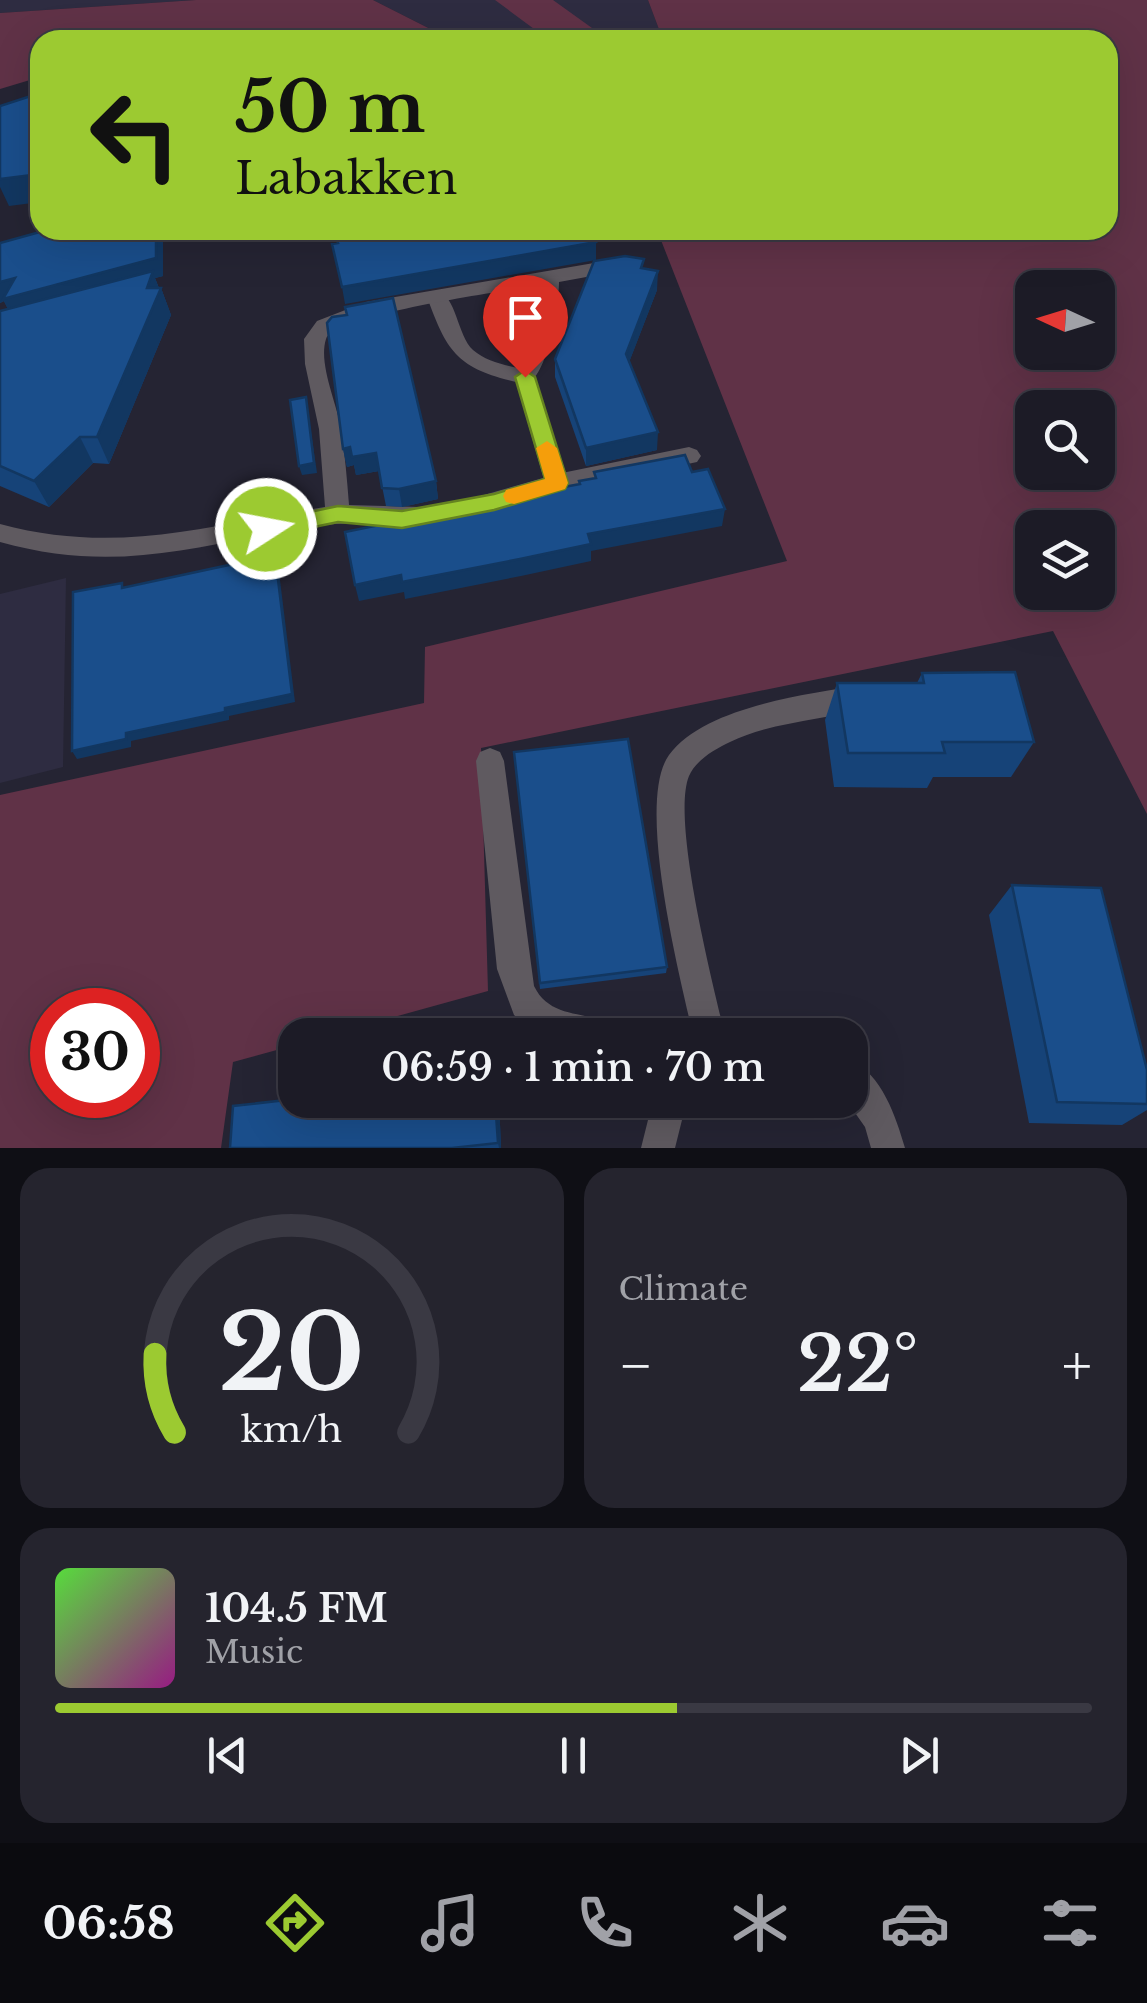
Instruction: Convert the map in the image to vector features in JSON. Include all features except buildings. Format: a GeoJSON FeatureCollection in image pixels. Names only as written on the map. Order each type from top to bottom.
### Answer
{"type":"FeatureCollection","features":[{"type":"Feature","properties":{"kind":"street"},"geometry":{"type":"LineString","coordinates":[[338,514],[315,339],[324,326],[349,313],[633,262]]}},
{"type":"Feature","properties":{"kind":"street"},"geometry":{"type":"LineString","coordinates":[[549,279],[549,313],[525,377],[557,483]]}},
{"type":"Feature","properties":{"kind":"street"},"geometry":{"type":"LineString","coordinates":[[437,297],[457,349],[490,369],[525,377]]}},
{"type":"Feature","properties":{"kind":"street"},"geometry":{"type":"LineString","coordinates":[[0,533],[52,546],[134,552],[338,514],[402,520],[688,456]]}},
{"type":"Feature","properties":{"kind":"street"},"geometry":{"type":"LineString","coordinates":[[704,1018],[683,915],[670,801],[676,768],[696,747],[753,720],[822,702],[886,693]]}},
{"type":"Feature","properties":{"kind":"street"},"geometry":{"type":"LineString","coordinates":[[490,762],[513,969],[520,1002],[540,1018]]}},
{"type":"Feature","properties":{"kind":"street"},"geometry":{"type":"LineString","coordinates":[[868,1103],[880,1120],[888,1148]]}},
{"type":"Feature","properties":{"kind":"street"},"geometry":{"type":"LineString","coordinates":[[658,1148],[666,1118]]}},
{"type":"Feature","properties":{"kind":"shaded area"},"geometry":{"type":"Polygon","coordinates":[[[0,0],[196,0],[0,13],[0,0]]]}},
{"type":"Feature","properties":{"kind":"shaded area"},"geometry":{"type":"Polygon","coordinates":[[[196,0],[373,0],[432,30],[30,30],[30,80],[0,89],[0,13],[196,0]]]}},
{"type":"Feature","properties":{"kind":"shaded area"},"geometry":{"type":"Polygon","coordinates":[[[373,0],[648,0],[659,30],[432,30],[373,0]]]}},
{"type":"Feature","properties":{"kind":"shaded area"},"geometry":{"type":"Polygon","coordinates":[[[495,0],[553,0],[592,28],[585,30],[536,30],[495,0]]]}},
{"type":"Feature","properties":{"kind":"shaded area"},"geometry":{"type":"Polygon","coordinates":[[[648,0],[1147,0],[1147,814],[1053,631],[481,748],[488,991],[390,1018],[278,1018],[278,1050],[233,1062],[221,1148],[0,1148],[0,795],[424,703],[425,647],[787,561],[661,240],[1118,240],[1118,30],[659,30],[648,0]]]}},
{"type":"Feature","properties":{"kind":"shaded area"},"geometry":{"type":"Polygon","coordinates":[[[66,578],[63,767],[0,783],[0,594],[66,578]]]}},
{"type":"Feature","properties":{"kind":"slow traffic"},"geometry":{"type":"LineString","coordinates":[[514,496],[557,483],[547,448]]}},
{"type":"Feature","properties":{"kind":"route"},"geometry":{"type":"LineString","coordinates":[[266,529],[338,514],[402,520],[494,502],[557,483],[525,377]]}}]}
